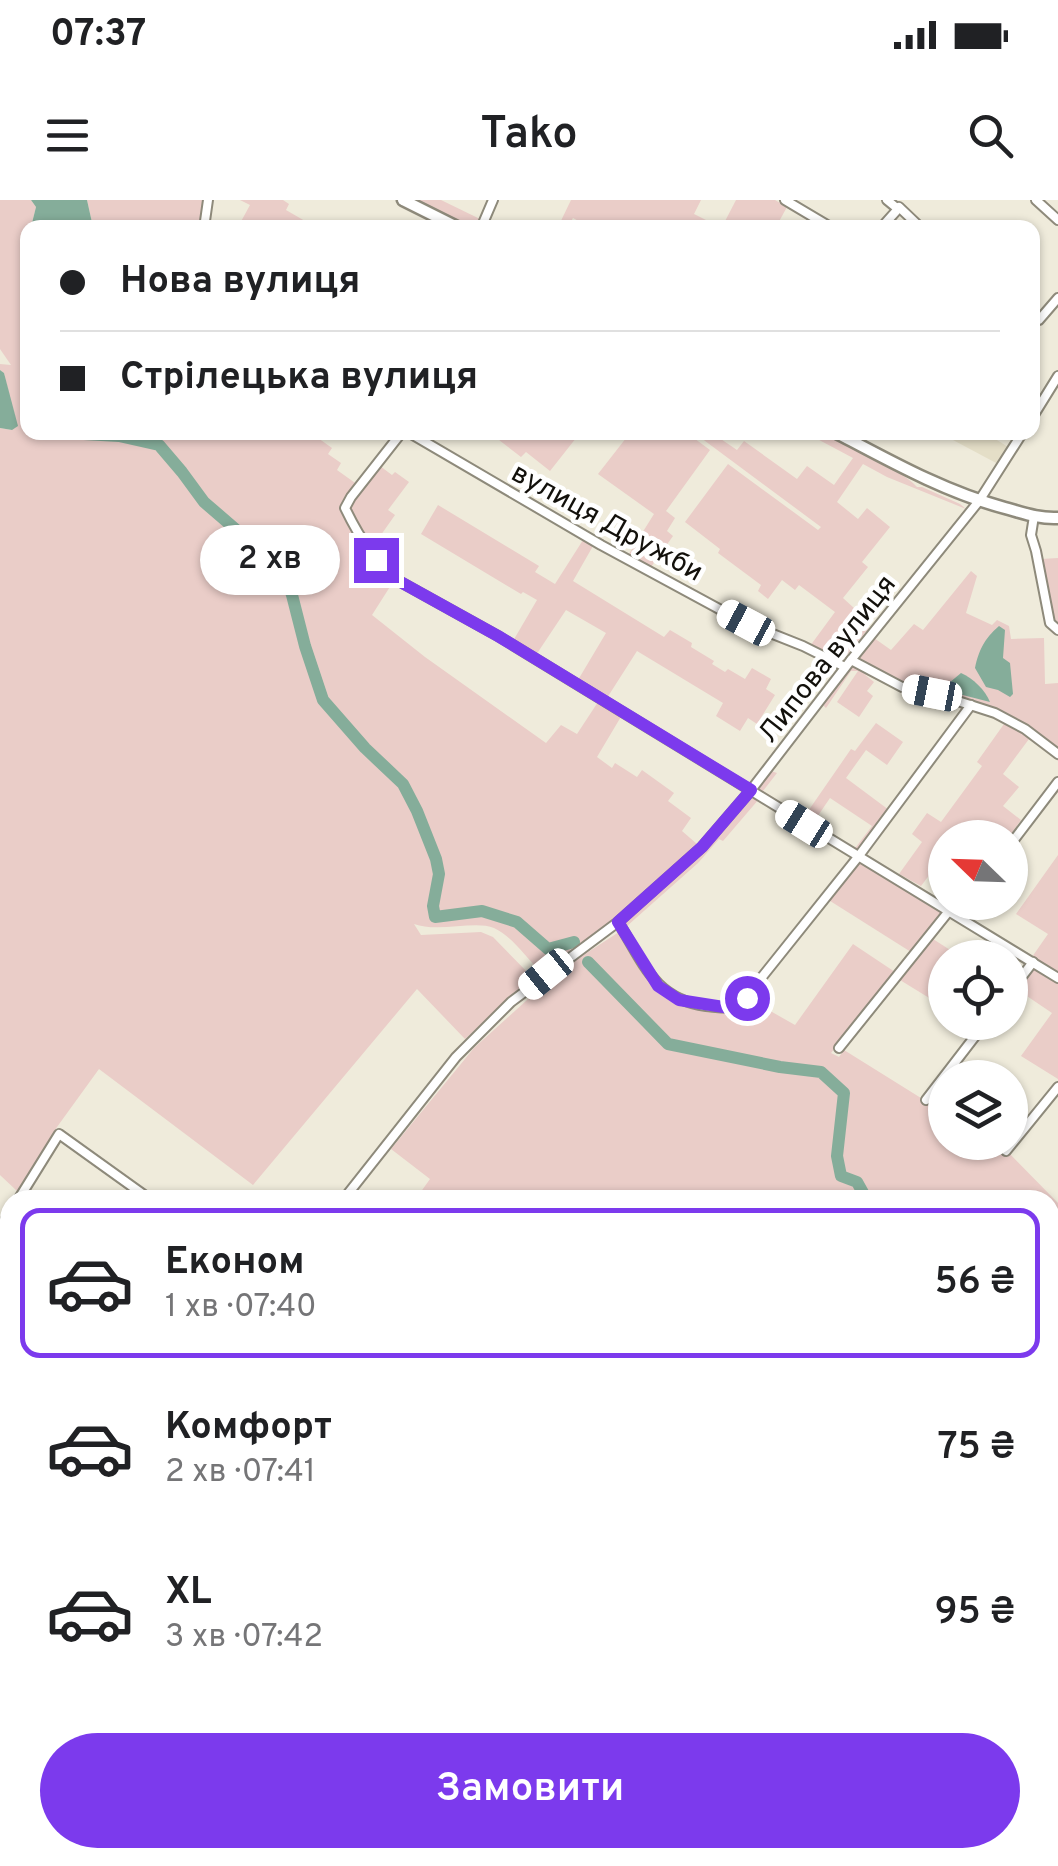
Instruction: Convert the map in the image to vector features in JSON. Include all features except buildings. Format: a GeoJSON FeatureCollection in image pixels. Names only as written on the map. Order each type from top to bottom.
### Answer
{"type":"FeatureCollection","features":[{"type":"Feature","properties":{"kind":"main road"},"geometry":{"type":"LineString","coordinates":[[404,200],[443,220]]}},
{"type":"Feature","properties":{"kind":"main road"},"geometry":{"type":"LineString","coordinates":[[850,440],[979,501],[1034,516],[1058,518]]}},
{"type":"Feature","properties":{"kind":"street"},"geometry":{"type":"LineString","coordinates":[[785,200],[819,220]]}},
{"type":"Feature","properties":{"kind":"street"},"geometry":{"type":"LineString","coordinates":[[887,200],[912,220]]}},
{"type":"Feature","properties":{"kind":"street"},"geometry":{"type":"LineString","coordinates":[[1036,200],[1058,220]]}},
{"type":"Feature","properties":{"kind":"street"},"geometry":{"type":"LineString","coordinates":[[888,220],[898,208]]}},
{"type":"Feature","properties":{"kind":"street"},"geometry":{"type":"LineString","coordinates":[[1040,319],[1058,298]]}},
{"type":"Feature","properties":{"kind":"street"},"geometry":{"type":"LineString","coordinates":[[1040,405],[1058,376]]}},
{"type":"Feature","properties":{"kind":"street"},"geometry":{"type":"LineString","coordinates":[[398,440],[350,497],[346,508],[383,569],[928,899]]}},
{"type":"Feature","properties":{"kind":"street","name":"вулиця Дружби"},"geometry":{"type":"LineString","coordinates":[[419,440],[746,623],[902,687],[995,712],[1058,754]]}},
{"type":"Feature","properties":{"kind":"street","name":"Липова вулиця"},"geometry":{"type":"LineString","coordinates":[[351,1190],[456,1057],[511,1002],[618,922],[702,847],[979,501],[1019,440]]}},
{"type":"Feature","properties":{"kind":"street"},"geometry":{"type":"LineString","coordinates":[[1034,516],[1031,535],[1050,623],[1058,630]]}},
{"type":"Feature","properties":{"kind":"street"},"geometry":{"type":"LineString","coordinates":[[618,922],[658,986],[679,1000],[738,1007],[858,857],[971,705]]}},
{"type":"Feature","properties":{"kind":"street"},"geometry":{"type":"LineString","coordinates":[[1028,821],[1058,782]]}},
{"type":"Feature","properties":{"kind":"street"},"geometry":{"type":"LineString","coordinates":[[838,1048],[942,920]]}},
{"type":"Feature","properties":{"kind":"street"},"geometry":{"type":"LineString","coordinates":[[964,920],[1058,978]]}},
{"type":"Feature","properties":{"kind":"street"},"geometry":{"type":"LineString","coordinates":[[1028,969],[1033,962]]}},
{"type":"Feature","properties":{"kind":"street"},"geometry":{"type":"LineString","coordinates":[[926,1100],[972,1040]]}},
{"type":"Feature","properties":{"kind":"street"},"geometry":{"type":"LineString","coordinates":[[1028,1124],[1058,1087]]}},
{"type":"Feature","properties":{"kind":"street"},"geometry":{"type":"LineString","coordinates":[[24,1190],[59,1134],[137,1190]]}},
{"type":"Feature","properties":{"kind":"shaded area"},"geometry":{"type":"Polygon","coordinates":[[[0,200],[31,200],[36,207],[33,220],[20,220],[20,440],[321,440],[332,448],[328,454],[341,463],[337,470],[358,485],[345,513],[381,575],[393,582],[372,615],[546,743],[561,725],[577,734],[598,702],[622,715],[597,757],[612,768],[615,763],[637,777],[642,770],[674,793],[668,801],[691,818],[682,831],[697,844],[616,918],[541,972],[494,928],[414,924],[421,935],[481,932],[493,937],[533,978],[465,1039],[417,989],[253,1185],[99,1069],[18,1190],[0,1175],[0,428],[12,430],[4,373],[0,370],[0,364],[11,365],[0,349],[0,200]]]}},
{"type":"Feature","properties":{"kind":"shaded area"},"geometry":{"type":"Polygon","coordinates":[[[31,200],[87,200],[91,220],[33,220],[36,207],[31,200]]]}},
{"type":"Feature","properties":{"kind":"shaded area"},"geometry":{"type":"Polygon","coordinates":[[[87,200],[206,200],[202,220],[91,220],[87,200]]]}},
{"type":"Feature","properties":{"kind":"shaded area"},"geometry":{"type":"Polygon","coordinates":[[[240,200],[283,200],[289,204],[286,210],[303,220],[242,220],[250,205],[240,200]]]}},
{"type":"Feature","properties":{"kind":"shaded area"},"geometry":{"type":"Polygon","coordinates":[[[413,200],[441,200],[480,219],[454,220],[413,200]]]}},
{"type":"Feature","properties":{"kind":"shaded area"},"geometry":{"type":"Polygon","coordinates":[[[571,200],[701,200],[694,214],[706,220],[573,218],[561,220],[571,200]]]}},
{"type":"Feature","properties":{"kind":"shaded area"},"geometry":{"type":"Polygon","coordinates":[[[736,200],[775,200],[787,207],[780,220],[726,220],[736,200]]]}},
{"type":"Feature","properties":{"kind":"shaded area"},"geometry":{"type":"Polygon","coordinates":[[[0,370],[18,426],[12,430],[0,428],[0,370]]]}},
{"type":"Feature","properties":{"kind":"shaded area"},"geometry":{"type":"Polygon","coordinates":[[[401,440],[380,466],[409,482],[388,510],[395,515],[371,549],[349,512],[349,503],[401,440]]]}},
{"type":"Feature","properties":{"kind":"shaded area"},"geometry":{"type":"Polygon","coordinates":[[[499,440],[574,440],[550,471],[526,452],[521,457],[499,440]]]}},
{"type":"Feature","properties":{"kind":"shaded area"},"geometry":{"type":"Polygon","coordinates":[[[625,440],[696,440],[710,450],[666,511],[675,518],[667,531],[673,536],[651,567],[629,554],[654,514],[598,474],[625,440]]]}},
{"type":"Feature","properties":{"kind":"shaded area"},"geometry":{"type":"Polygon","coordinates":[[[704,440],[722,440],[737,450],[744,441],[797,479],[807,466],[834,485],[853,458],[819,440],[841,440],[917,487],[966,509],[863,464],[837,502],[858,519],[867,508],[890,527],[862,562],[868,567],[843,598],[855,609],[852,614],[869,628],[841,662],[810,646],[835,612],[799,585],[795,590],[782,580],[768,599],[758,591],[761,585],[685,522],[728,464],[818,530],[821,527],[704,440]]]}},
{"type":"Feature","properties":{"kind":"shaded area"},"geometry":{"type":"Polygon","coordinates":[[[953,440],[997,440],[1008,447],[998,464],[953,440]]]}},
{"type":"Feature","properties":{"kind":"shaded area"},"geometry":{"type":"Polygon","coordinates":[[[438,505],[539,566],[535,572],[555,584],[583,540],[593,546],[573,581],[664,637],[670,630],[692,643],[691,647],[725,672],[728,669],[745,679],[752,668],[771,679],[766,689],[775,695],[757,724],[748,718],[740,731],[716,716],[723,703],[637,651],[607,698],[578,680],[606,633],[566,610],[536,655],[513,641],[537,600],[421,534],[438,505]]]}},
{"type":"Feature","properties":{"kind":"shaded area"},"geometry":{"type":"Polygon","coordinates":[[[1058,558],[1058,627],[1053,622],[1041,559],[1058,558]]]}},
{"type":"Feature","properties":{"kind":"shaded area"},"geometry":{"type":"Polygon","coordinates":[[[971,571],[977,576],[966,613],[992,625],[997,620],[1009,626],[1011,639],[1044,638],[1045,684],[1058,683],[1058,751],[1026,727],[903,685],[860,663],[859,657],[874,638],[891,650],[914,624],[923,630],[971,571]]]}},
{"type":"Feature","properties":{"kind":"shaded area"},"geometry":{"type":"Polygon","coordinates":[[[999,626],[1005,630],[1003,658],[1010,663],[1010,697],[986,687],[975,668],[983,645],[999,626]]]}},
{"type":"Feature","properties":{"kind":"shaded area"},"geometry":{"type":"Polygon","coordinates":[[[857,667],[960,704],[962,713],[943,738],[961,710],[959,706],[901,691],[864,674],[874,682],[867,691],[873,696],[859,717],[837,702],[858,671],[851,671],[826,708],[823,705],[846,672],[857,667]]]}},
{"type":"Feature","properties":{"kind":"shaded area"},"geometry":{"type":"Polygon","coordinates":[[[961,673],[978,685],[990,702],[947,688],[961,673]]]}},
{"type":"Feature","properties":{"kind":"shaded area"},"geometry":{"type":"Polygon","coordinates":[[[974,709],[1024,730],[1058,756],[1058,761],[1029,739],[1003,774],[1019,787],[1003,806],[1021,820],[942,820],[982,766],[977,762],[1004,724],[974,709]]]}},
{"type":"Feature","properties":{"kind":"shaded area"},"geometry":{"type":"Polygon","coordinates":[[[876,723],[903,742],[887,765],[866,750],[846,778],[889,810],[859,851],[856,852],[760,793],[759,787],[771,771],[777,773],[763,791],[804,817],[851,749],[855,751],[876,723]],[[830,798],[813,823],[852,848],[872,826],[830,798]]]}},
{"type":"Feature","properties":{"kind":"shaded area"},"geometry":{"type":"Polygon","coordinates":[[[748,798],[759,799],[723,841],[719,839],[698,863],[627,926],[624,921],[704,849],[748,798]]]}},
{"type":"Feature","properties":{"kind":"shaded area"},"geometry":{"type":"Polygon","coordinates":[[[927,813],[938,820],[928,820],[928,877],[921,886],[899,874],[922,842],[912,834],[927,813]]]}},
{"type":"Feature","properties":{"kind":"shaded area"},"geometry":{"type":"Polygon","coordinates":[[[1058,855],[1058,973],[1032,957],[1048,934],[1026,920],[1028,897],[1058,855]]]}},
{"type":"Feature","properties":{"kind":"shaded area"},"geometry":{"type":"Polygon","coordinates":[[[859,862],[928,903],[928,920],[937,920],[911,952],[827,899],[859,862]]]}},
{"type":"Feature","properties":{"kind":"shaded area"},"geometry":{"type":"Polygon","coordinates":[[[619,932],[652,986],[669,998],[720,1013],[740,1010],[751,1000],[795,1025],[853,944],[895,972],[831,1053],[839,1057],[844,1050],[928,1102],[928,1160],[1016,1160],[1045,1190],[422,1190],[430,1179],[391,1149],[474,1048],[559,971],[619,932]]]}},
{"type":"Feature","properties":{"kind":"shaded area"},"geometry":{"type":"Polygon","coordinates":[[[928,945],[928,997],[900,980],[928,945]]]}},
{"type":"Feature","properties":{"kind":"shaded area"},"geometry":{"type":"Polygon","coordinates":[[[1035,968],[1058,983],[1058,1079],[1021,1056],[1052,1013],[1028,997],[1028,977],[1035,968]]]}},
{"type":"Feature","properties":{"kind":"waterway"},"geometry":{"type":"LineString","coordinates":[[137,440],[159,445],[204,502],[284,571],[323,700],[403,784],[417,811],[439,874],[433,906],[435,917],[482,911],[517,922],[548,949],[574,942]]}},
{"type":"Feature","properties":{"kind":"waterway"},"geometry":{"type":"LineString","coordinates":[[588,962],[668,1044],[821,1072],[844,1093],[837,1156],[841,1176],[857,1182],[861,1190]]}},
{"type":"Feature","properties":{"kind":"route"},"geometry":{"type":"LineString","coordinates":[[376,560],[397,580],[498,636],[751,790],[702,847],[618,922],[658,986],[679,1000],[730,1008],[738,1007],[747,998]]}}]}
